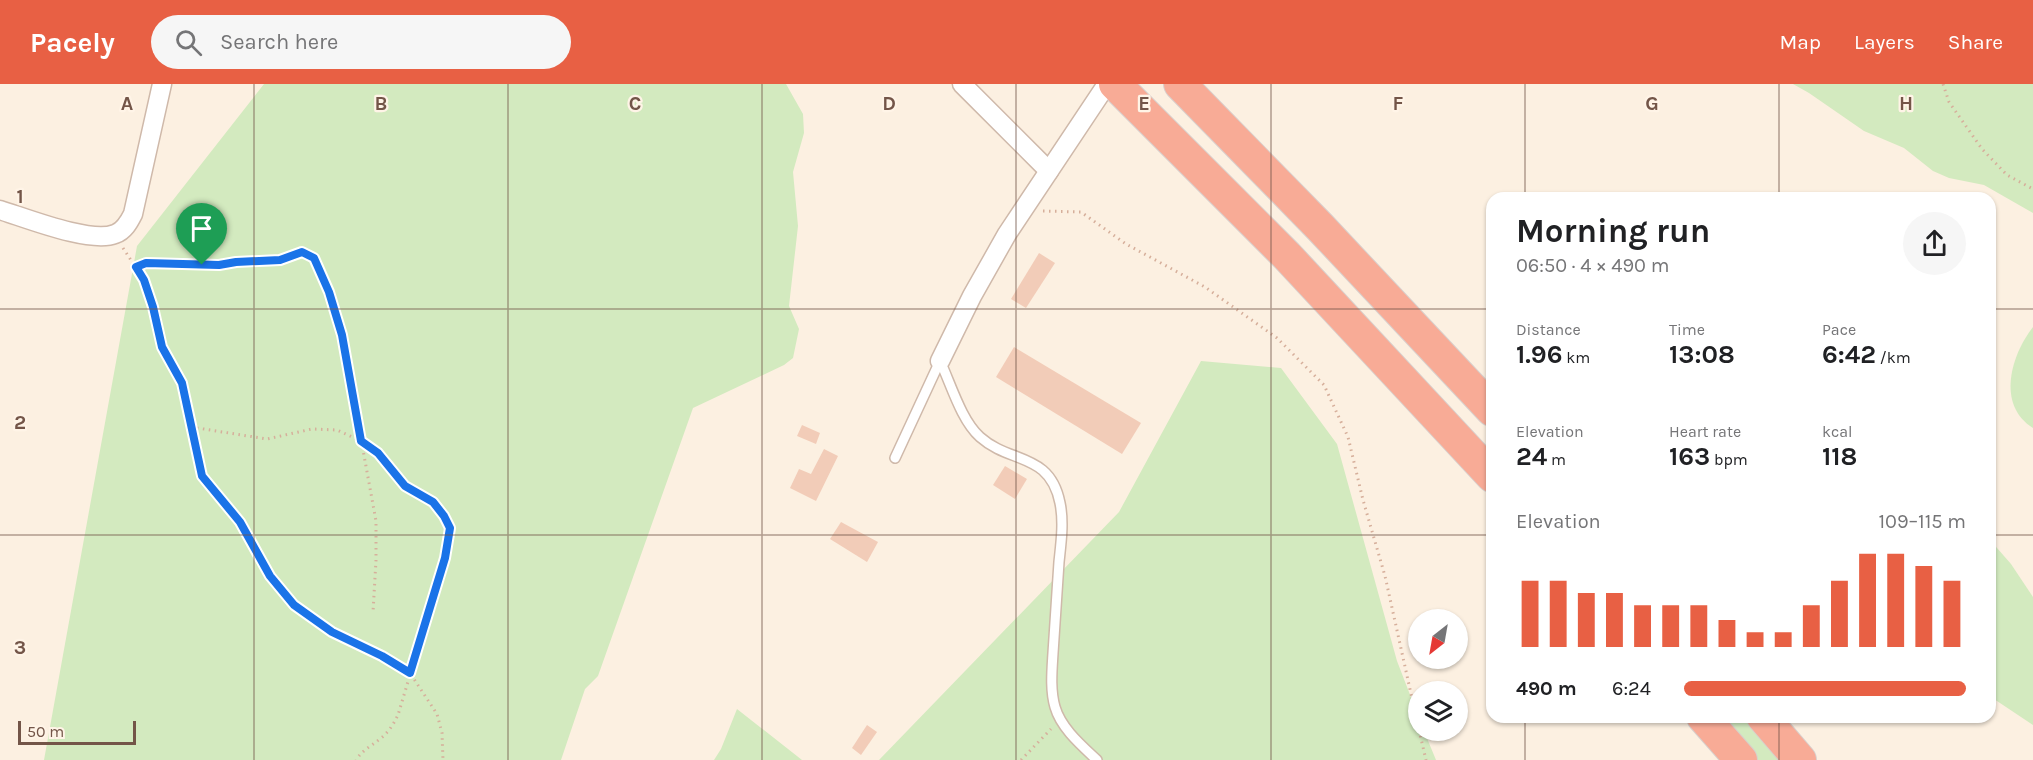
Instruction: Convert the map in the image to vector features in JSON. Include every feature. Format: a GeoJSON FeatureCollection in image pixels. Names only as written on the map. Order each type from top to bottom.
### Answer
{"type":"FeatureCollection","features":[{"type":"Feature","properties":{"kind":"highway"},"geometry":{"type":"LineString","coordinates":[[1180,84],[1328,235],[1486,404]]}},
{"type":"Feature","properties":{"kind":"highway"},"geometry":{"type":"LineString","coordinates":[[1108,86],[1287,256],[1486,470]]}},
{"type":"Feature","properties":{"kind":"highway"},"geometry":{"type":"LineString","coordinates":[[1708,723],[1741,760]]}},
{"type":"Feature","properties":{"kind":"highway"},"geometry":{"type":"LineString","coordinates":[[1768,723],[1800,760]]}},
{"type":"Feature","properties":{"kind":"street"},"geometry":{"type":"LineString","coordinates":[[9,212],[90,236],[113,235],[121,231],[133,214],[162,84]]}},
{"type":"Feature","properties":{"kind":"street"},"geometry":{"type":"LineString","coordinates":[[962,84],[1049,171]]}},
{"type":"Feature","properties":{"kind":"street"},"geometry":{"type":"LineString","coordinates":[[940,361],[972,296],[1017,219],[1108,86]]}},
{"type":"Feature","properties":{"kind":"lane"},"geometry":{"type":"LineString","coordinates":[[895,458],[940,361]]}},
{"type":"Feature","properties":{"kind":"lane"},"geometry":{"type":"LineString","coordinates":[[940,361],[966,419],[979,436],[990,444],[1039,467],[1056,488],[1060,505],[1061,536],[1052,686],[1055,707],[1061,720],[1096,760]]}},
{"type":"Feature","properties":{"kind":"path"},"geometry":{"type":"LineString","coordinates":[[1943,84],[1949,102],[1982,149],[2007,175],[2033,189]]}},
{"type":"Feature","properties":{"kind":"path"},"geometry":{"type":"LineString","coordinates":[[1017,219],[1045,210],[1081,212],[1126,244],[1205,287],[1276,338],[1324,385],[1348,437],[1385,576],[1408,681]]}},
{"type":"Feature","properties":{"kind":"path"},"geometry":{"type":"LineString","coordinates":[[113,235],[144,280],[162,347],[182,383],[202,476],[240,522],[270,576],[294,605],[332,632],[410,673],[437,714],[442,732],[443,760]]}},
{"type":"Feature","properties":{"kind":"path"},"geometry":{"type":"LineString","coordinates":[[136,267],[146,263],[219,265],[236,262],[267,262],[302,252],[314,258],[329,292],[342,335],[376,521],[373,612]]}},
{"type":"Feature","properties":{"kind":"path"},"geometry":{"type":"LineString","coordinates":[[191,427],[267,439],[312,429],[338,430],[361,441],[378,453],[405,486],[433,502],[450,528],[445,558],[398,715],[393,726],[382,738],[362,751],[356,760]]}},
{"type":"Feature","properties":{"kind":"path"},"geometry":{"type":"LineString","coordinates":[[1021,760],[1061,720]]}},
{"type":"Feature","properties":{"kind":"path"},"geometry":{"type":"LineString","coordinates":[[1422,741],[1426,760]]}},
{"type":"Feature","properties":{"kind":"green space"},"geometry":{"type":"Polygon","coordinates":[[[264,84],[786,84],[803,114],[804,133],[793,172],[798,226],[789,306],[799,329],[793,358],[784,365],[693,408],[598,676],[585,689],[561,760],[44,760],[137,246],[264,84]]]}},
{"type":"Feature","properties":{"kind":"green space"},"geometry":{"type":"Polygon","coordinates":[[[1793,84],[2033,84],[2033,213],[1984,185],[1949,178],[1933,171],[1904,148],[1864,131],[1793,84]]]}},
{"type":"Feature","properties":{"kind":"green space"},"geometry":{"type":"Polygon","coordinates":[[[2033,327],[2033,428],[2021,418],[2014,406],[2011,379],[2019,351],[2033,327]]]}},
{"type":"Feature","properties":{"kind":"green space"},"geometry":{"type":"Polygon","coordinates":[[[1201,361],[1281,368],[1337,444],[1397,661],[1408,690],[1408,741],[1428,741],[1436,760],[879,760],[1119,512],[1201,361]]]}},
{"type":"Feature","properties":{"kind":"green space"},"geometry":{"type":"Polygon","coordinates":[[[1996,547],[2011,564],[2033,597],[2033,725],[1996,700],[1996,547]]]}},
{"type":"Feature","properties":{"kind":"green space"},"geometry":{"type":"Polygon","coordinates":[[[737,709],[802,760],[714,760],[721,749],[737,709]]]}},
{"type":"Feature","properties":{"kind":"green space"},"geometry":{"type":"Polygon","coordinates":[[[1724,723],[1753,723],[1785,760],[1756,760],[1724,723]]]}},
{"type":"Feature","properties":{"kind":"building"},"geometry":{"type":"Polygon","coordinates":[[[1039,253],[1055,263],[1026,308],[1011,299],[1039,253]]]}},
{"type":"Feature","properties":{"kind":"building"},"geometry":{"type":"Polygon","coordinates":[[[1014,347],[1141,423],[1122,454],[996,377],[1014,347]]]}},
{"type":"Feature","properties":{"kind":"building"},"geometry":{"type":"Polygon","coordinates":[[[802,425],[820,433],[816,444],[797,436],[802,425]]]}},
{"type":"Feature","properties":{"kind":"building"},"geometry":{"type":"Polygon","coordinates":[[[824,449],[838,456],[816,501],[790,488],[799,469],[811,474],[824,449]]]}},
{"type":"Feature","properties":{"kind":"building"},"geometry":{"type":"Polygon","coordinates":[[[1005,466],[1027,479],[1015,499],[993,485],[1005,466]]]}},
{"type":"Feature","properties":{"kind":"building"},"geometry":{"type":"Polygon","coordinates":[[[841,522],[878,542],[867,562],[830,539],[841,522]]]}},
{"type":"Feature","properties":{"kind":"building"},"geometry":{"type":"Polygon","coordinates":[[[867,725],[877,732],[861,755],[852,748],[867,725]]]}},
{"type":"Feature","properties":{"kind":"route"},"geometry":{"type":"LineString","coordinates":[[302,252],[314,258],[329,292],[342,335],[361,441],[378,453],[405,486],[433,502],[450,528],[445,558],[410,673],[382,656],[332,632],[294,605],[270,576],[240,522],[202,476],[182,383],[162,347],[153,307],[144,280],[136,267],[146,263],[202,265],[267,262],[302,252]]}}]}
